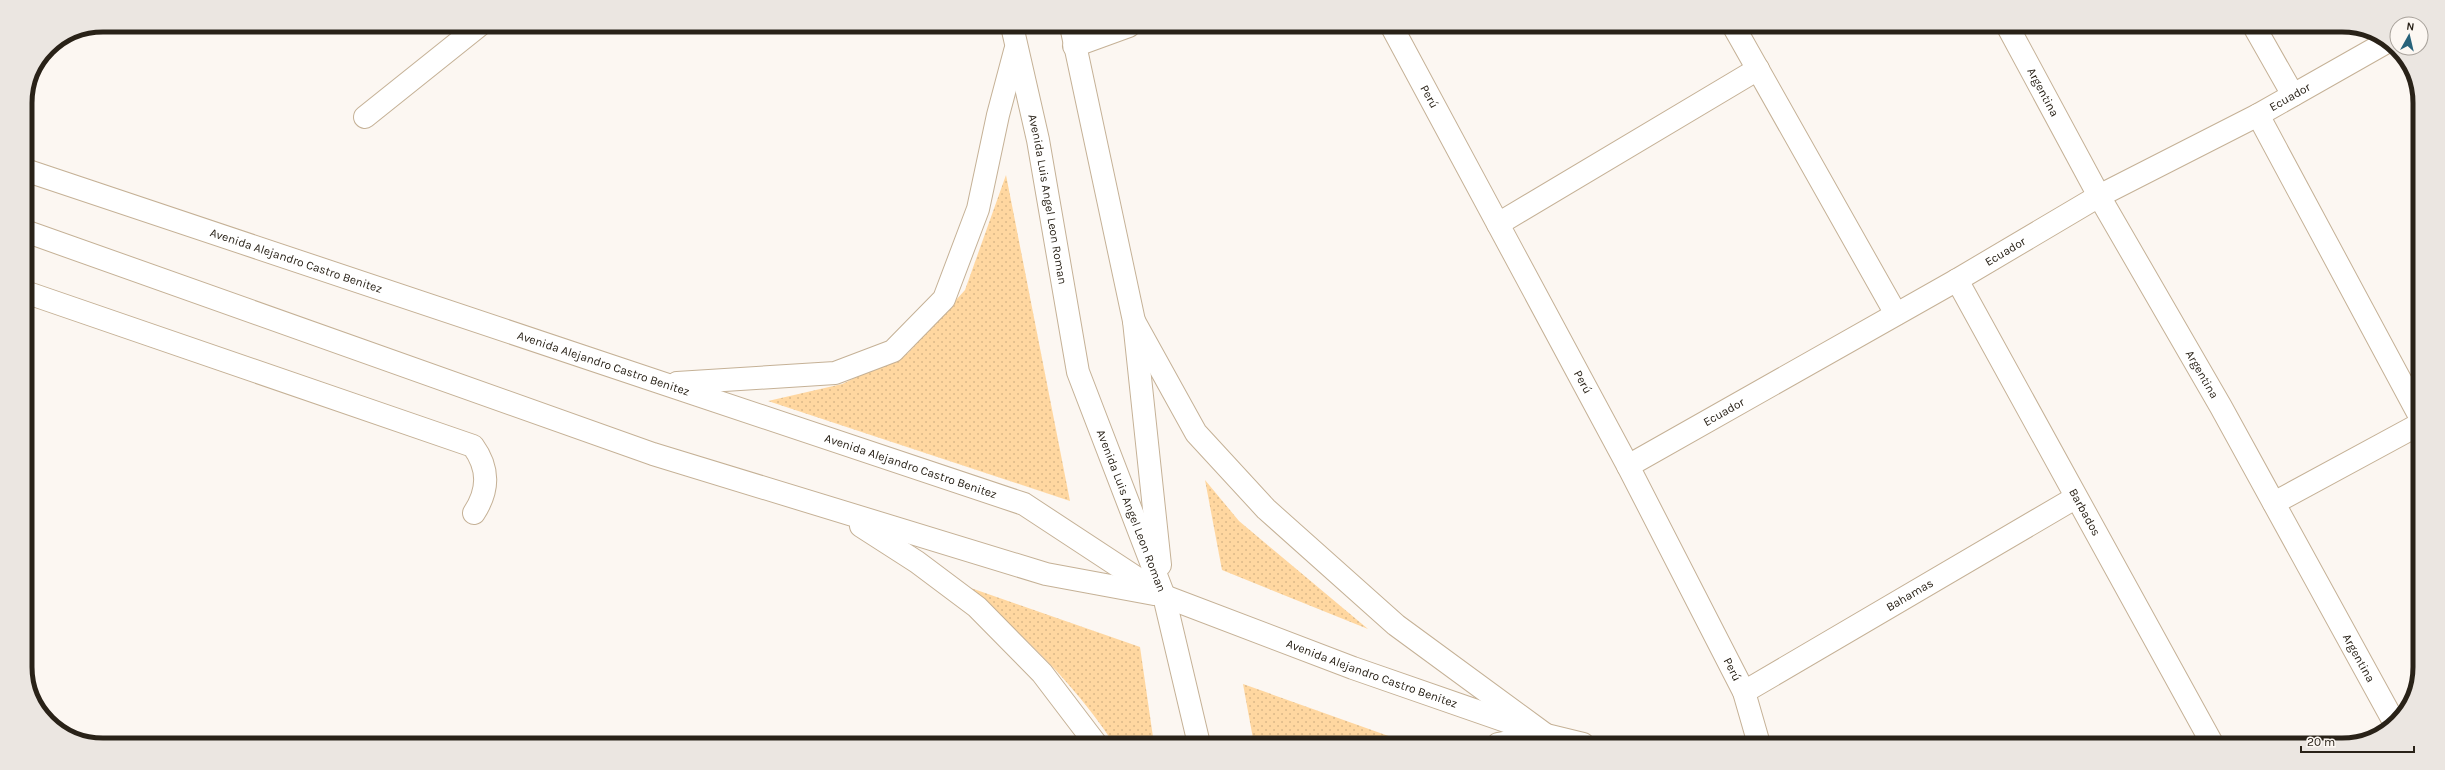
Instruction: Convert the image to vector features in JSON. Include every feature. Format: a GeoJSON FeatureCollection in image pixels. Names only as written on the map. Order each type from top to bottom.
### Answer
{"type":"FeatureCollection","features":[{"type":"Feature","properties":{"kind":"street"},"geometry":{"type":"LineString","coordinates":[[365,117],[472,32]]}},
{"type":"Feature","properties":{"kind":"street","name":"Avenida Luis Angel Leon Roman"},"geometry":{"type":"LineString","coordinates":[[1013,32],[1038,140],[1078,372],[1164,596]]}},
{"type":"Feature","properties":{"kind":"street"},"geometry":{"type":"LineString","coordinates":[[1073,36],[1095,32]]}},
{"type":"Feature","properties":{"kind":"street","name":"Perú"},"geometry":{"type":"LineString","coordinates":[[1395,32],[1628,466],[1744,692],[1757,738]]}},
{"type":"Feature","properties":{"kind":"street"},"geometry":{"type":"LineString","coordinates":[[1737,32],[1896,314]]}},
{"type":"Feature","properties":{"kind":"street","name":"Argentina"},"geometry":{"type":"LineString","coordinates":[[2011,32],[2099,196],[2274,503],[2391,717]]}},
{"type":"Feature","properties":{"kind":"street"},"geometry":{"type":"LineString","coordinates":[[2257,32],[2293,95]]}},
{"type":"Feature","properties":{"kind":"street","name":"Avenida Luis Angel Leon Roman"},"geometry":{"type":"LineString","coordinates":[[1073,36],[1134,321],[1164,596]]}},
{"type":"Feature","properties":{"kind":"street","name":"Ecuador"},"geometry":{"type":"LineString","coordinates":[[1628,466],[1957,280],[2099,196],[2258,115],[2382,44]]}},
{"type":"Feature","properties":{"kind":"street"},"geometry":{"type":"LineString","coordinates":[[666,384],[835,373],[893,351],[944,299],[978,209],[998,115],[1016,48]]}},
{"type":"Feature","properties":{"kind":"street"},"geometry":{"type":"LineString","coordinates":[[1498,224],[1758,70]]}},
{"type":"Feature","properties":{"kind":"street"},"geometry":{"type":"LineString","coordinates":[[2258,115],[2413,404]]}},
{"type":"Feature","properties":{"kind":"street","name":"Avenida Alejandro Castro Benitez"},"geometry":{"type":"LineString","coordinates":[[32,172],[1024,504],[1164,596]]}},
{"type":"Feature","properties":{"kind":"street","name":"Avenida Alejandro Castro Benitez"},"geometry":{"type":"LineString","coordinates":[[32,233],[654,454],[1046,574],[1164,596],[1353,668],[1558,738]]}},
{"type":"Feature","properties":{"kind":"street","name":"Barbados"},"geometry":{"type":"LineString","coordinates":[[1957,280],[2075,498],[2209,738]]}},
{"type":"Feature","properties":{"kind":"street"},"geometry":{"type":"LineString","coordinates":[[32,294],[473,446],[484,467],[486,480],[485,492],[474,513]]}},
{"type":"Feature","properties":{"kind":"street"},"geometry":{"type":"LineString","coordinates":[[1134,321],[1196,433],[1266,509],[1396,625],[1546,735]]}},
{"type":"Feature","properties":{"kind":"street"},"geometry":{"type":"LineString","coordinates":[[2274,503],[2413,427]]}},
{"type":"Feature","properties":{"kind":"street","name":"Bahamas"},"geometry":{"type":"LineString","coordinates":[[1744,692],[2075,498]]}},
{"type":"Feature","properties":{"kind":"street"},"geometry":{"type":"LineString","coordinates":[[840,512],[917,562],[977,607],[1042,672],[1092,738]]}},
{"type":"Feature","properties":{"kind":"street"},"geometry":{"type":"LineString","coordinates":[[1164,596],[1198,738]]}},
{"type":"Feature","properties":{"kind":"street"},"geometry":{"type":"LineString","coordinates":[[1530,738],[1546,735]]}},
{"type":"Feature","properties":{"kind":"shaded area"},"geometry":{"type":"Polygon","coordinates":[[[1006,175],[1070,501],[768,401],[842,384],[908,353],[965,290],[1006,175]]]}},
{"type":"Feature","properties":{"kind":"shaded area"},"geometry":{"type":"Polygon","coordinates":[[[1205,480],[1239,521],[1368,629],[1222,570],[1205,480]]]}},
{"type":"Feature","properties":{"kind":"shaded area"},"geometry":{"type":"Polygon","coordinates":[[[968,587],[1140,647],[1153,738],[1110,738],[1082,700],[1046,660],[968,587]]]}},
{"type":"Feature","properties":{"kind":"shaded area"},"geometry":{"type":"Polygon","coordinates":[[[1243,684],[1394,738],[1253,738],[1243,684]]]}}]}
